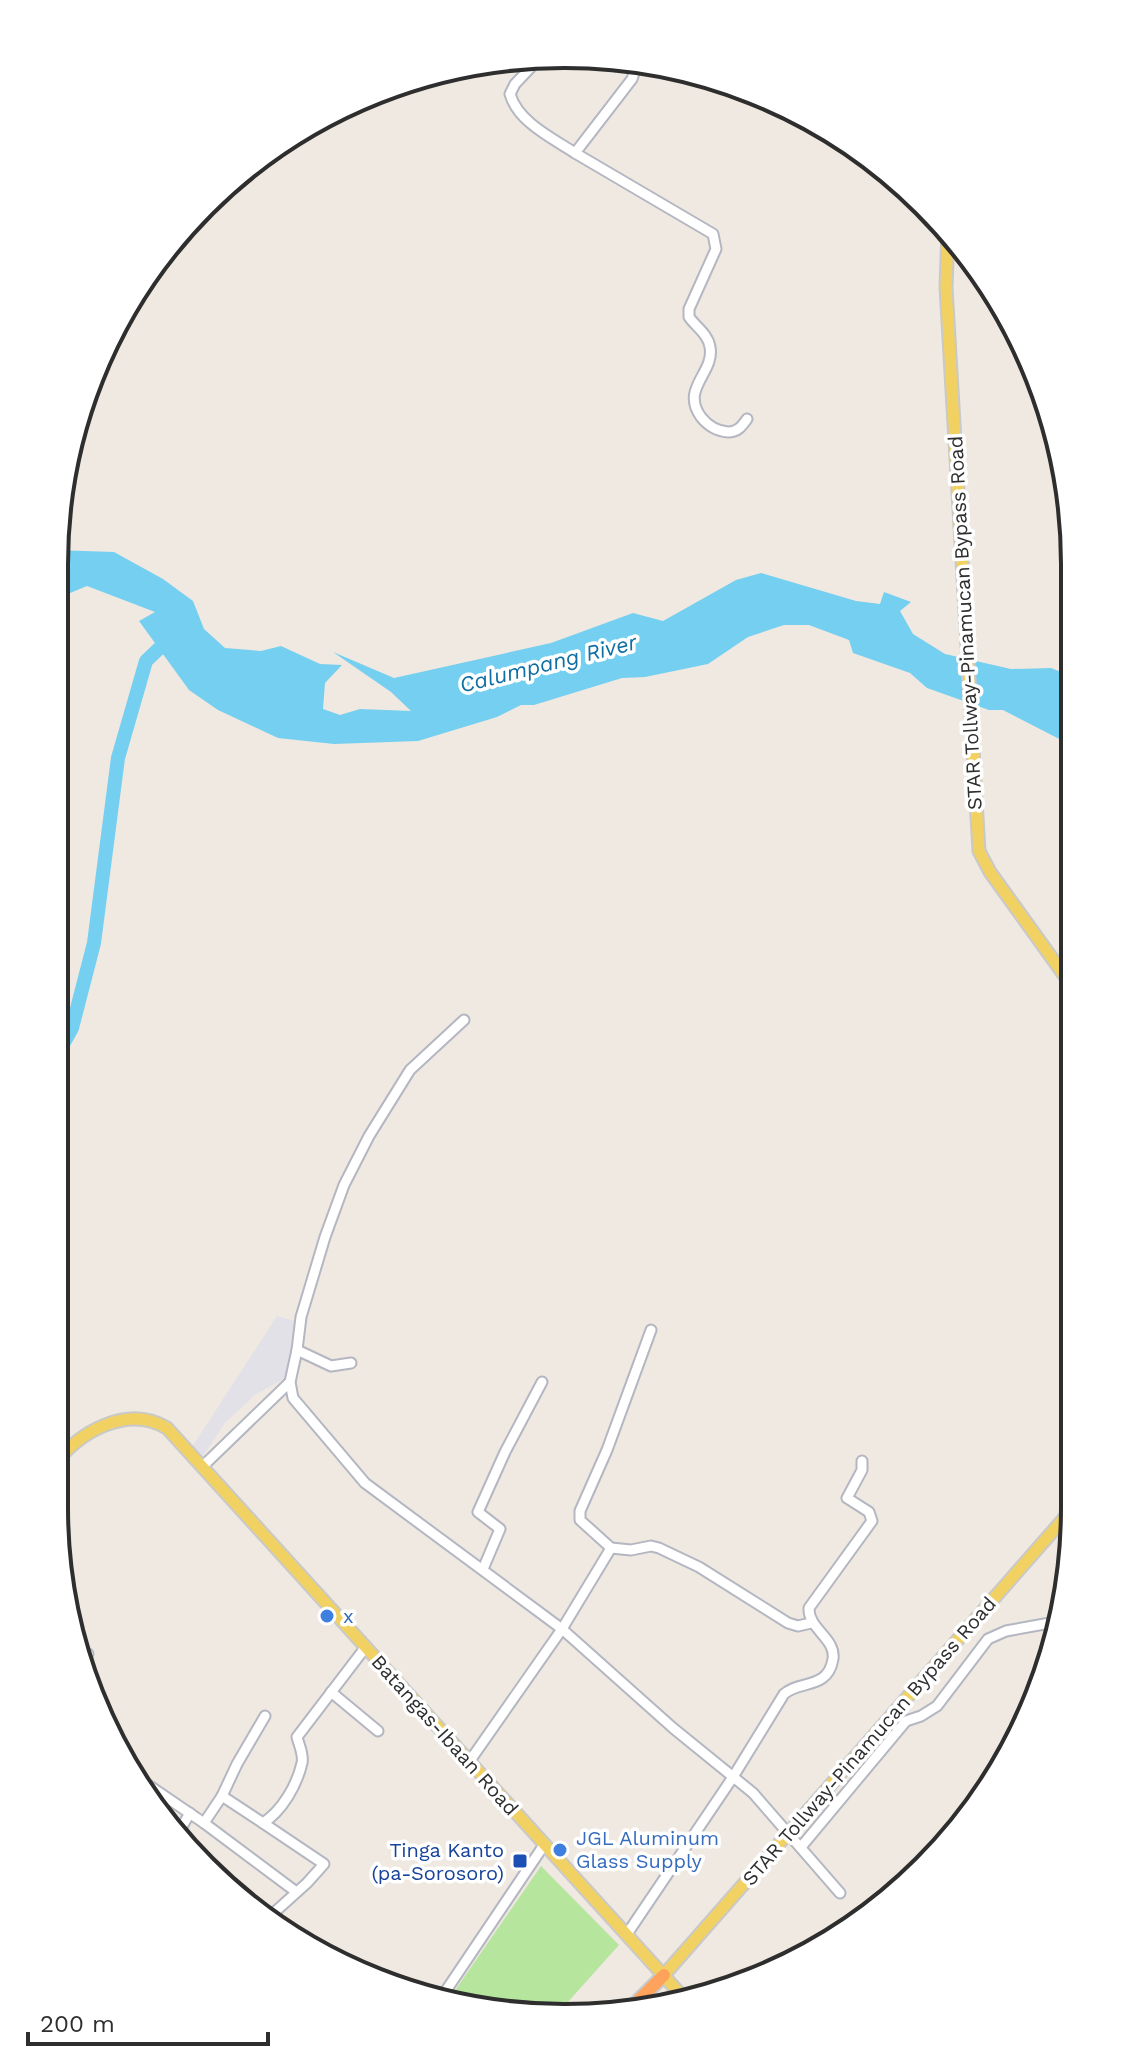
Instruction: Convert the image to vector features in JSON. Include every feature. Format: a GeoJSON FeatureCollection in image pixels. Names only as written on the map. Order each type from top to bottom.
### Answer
{"type":"FeatureCollection","features":[{"type":"Feature","properties":{"kind":"highway"},"geometry":{"type":"LineString","coordinates":[[646,1997],[664,1975]]}},
{"type":"Feature","properties":{"kind":"highway"},"geometry":{"type":"LineString","coordinates":[[641,1998],[664,1975]]}},
{"type":"Feature","properties":{"kind":"main road","name":"STAR Tollway-Pinamucan Bypass Road"},"geometry":{"type":"LineString","coordinates":[[947,249],[946,287],[979,851],[990,872],[1061,971]]}},
{"type":"Feature","properties":{"kind":"main road","name":"Batangas-Ibaan Road"},"geometry":{"type":"LineString","coordinates":[[68,1450],[98,1428],[138,1417],[167,1428],[677,1990]]}},
{"type":"Feature","properties":{"kind":"main road","name":"STAR Tollway-Pinamucan Bypass Road"},"geometry":{"type":"LineString","coordinates":[[664,1975],[1061,1522]]}},
{"type":"Feature","properties":{"kind":"street"},"geometry":{"type":"LineString","coordinates":[[525,70],[510,94],[512,102],[524,117],[575,153],[713,234],[716,249],[689,309],[689,317],[710,344],[711,354],[695,391],[694,404],[706,424],[716,430],[732,432],[740,429],[747,419]]}},
{"type":"Feature","properties":{"kind":"street"},"geometry":{"type":"LineString","coordinates":[[575,153],[634,73]]}},
{"type":"Feature","properties":{"kind":"street"},"geometry":{"type":"LineString","coordinates":[[464,1020],[410,1070],[369,1136],[335,1207],[301,1317],[289,1391],[365,1483],[562,1629],[659,1716],[753,1793],[840,1893]]}},
{"type":"Feature","properties":{"kind":"street"},"geometry":{"type":"LineString","coordinates":[[651,1330],[607,1450],[580,1511],[580,1520],[611,1548],[631,1550],[655,1547],[699,1567],[788,1623],[798,1626],[811,1623]]}},
{"type":"Feature","properties":{"kind":"street"},"geometry":{"type":"LineString","coordinates":[[297,1350],[331,1366],[351,1363]]}},
{"type":"Feature","properties":{"kind":"street"},"geometry":{"type":"LineString","coordinates":[[202,1467],[290,1382]]}},
{"type":"Feature","properties":{"kind":"street"},"geometry":{"type":"LineString","coordinates":[[483,1569],[500,1529],[478,1512],[542,1382]]}},
{"type":"Feature","properties":{"kind":"street"},"geometry":{"type":"LineString","coordinates":[[627,1934],[733,1777],[784,1694],[812,1685],[829,1669],[833,1660],[830,1643],[811,1623],[809,1608],[872,1521],[869,1512],[847,1498],[862,1470],[862,1461]]}},
{"type":"Feature","properties":{"kind":"street"},"geometry":{"type":"LineString","coordinates":[[469,1762],[562,1629],[611,1548]]}},
{"type":"Feature","properties":{"kind":"street"},"geometry":{"type":"LineString","coordinates":[[801,1847],[906,1721],[929,1712],[945,1697],[988,1639],[1006,1631],[1047,1624]]}},
{"type":"Feature","properties":{"kind":"street"},"geometry":{"type":"LineString","coordinates":[[263,1823],[276,1814],[303,1760],[297,1737],[365,1648]]}},
{"type":"Feature","properties":{"kind":"street"},"geometry":{"type":"LineString","coordinates":[[331,1692],[378,1731]]}},
{"type":"Feature","properties":{"kind":"street"},"geometry":{"type":"LineString","coordinates":[[204,1823],[265,1716]]}},
{"type":"Feature","properties":{"kind":"street"},"geometry":{"type":"LineString","coordinates":[[158,1791],[295,1891]]}},
{"type":"Feature","properties":{"kind":"street"},"geometry":{"type":"LineString","coordinates":[[222,1796],[324,1864],[276,1910]]}},
{"type":"Feature","properties":{"kind":"street"},"geometry":{"type":"LineString","coordinates":[[183,1825],[190,1813]]}},
{"type":"Feature","properties":{"kind":"street"},"geometry":{"type":"LineString","coordinates":[[447,1989],[544,1845]]}},
{"type":"Feature","properties":{"kind":"shaded area"},"geometry":{"type":"Polygon","coordinates":[[[277,1316],[298,1322],[288,1377],[256,1394],[225,1423],[203,1456],[192,1447],[277,1316]]]}},
{"type":"Feature","properties":{"kind":"green space"},"geometry":{"type":"Polygon","coordinates":[[[541,1866],[619,1945],[566,2004],[500,2000],[455,1991],[541,1866]]]}},
{"type":"Feature","properties":{"kind":"water","name":"Calumpang River"},"geometry":{"type":"Polygon","coordinates":[[[68,550],[114,552],[163,579],[193,601],[204,629],[225,648],[261,651],[281,646],[320,664],[342,665],[325,683],[323,709],[340,715],[360,709],[411,711],[391,692],[333,652],[394,678],[551,643],[633,613],[663,621],[736,580],[761,573],[856,601],[880,604],[884,592],[911,602],[900,611],[913,634],[945,654],[1011,669],[1051,668],[1061,672],[1061,740],[1003,710],[989,710],[927,688],[910,673],[853,653],[849,640],[809,625],[784,625],[748,637],[708,664],[645,677],[622,678],[534,705],[521,705],[497,717],[418,741],[334,744],[278,738],[218,710],[189,690],[139,621],[155,612],[87,586],[68,594],[68,550]]]}},
{"type":"Feature","properties":{"kind":"waterway"},"geometry":{"type":"LineString","coordinates":[[68,1035],[94,943],[118,758],[146,661],[170,638]]}},
{"type":"Feature","properties":{"kind":"place","name":"x"},"geometry":{"type":"Point","coordinates":[327,1616]}},
{"type":"Feature","properties":{"kind":"place","name":"JGL Aluminum Glass Supply"},"geometry":{"type":"Point","coordinates":[560,1850]}},
{"type":"Feature","properties":{"kind":"place","name":"Tinga Kanto (pa-Sorosoro)"},"geometry":{"type":"Point","coordinates":[520,1861]}}]}
